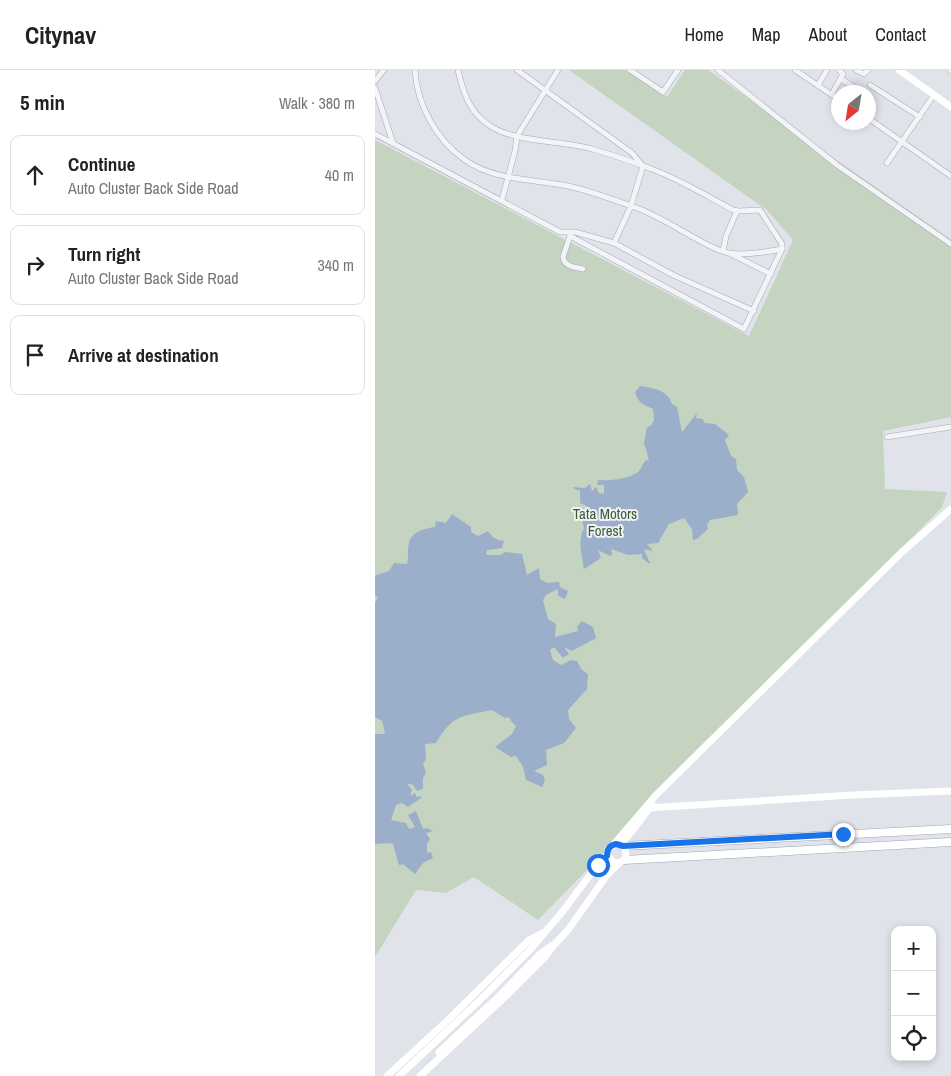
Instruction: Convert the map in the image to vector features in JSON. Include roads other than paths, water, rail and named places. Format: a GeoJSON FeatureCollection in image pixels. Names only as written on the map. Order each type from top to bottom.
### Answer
{"type":"FeatureCollection","features":[{"type":"Feature","properties":{"kind":"main road"},"geometry":{"type":"LineString","coordinates":[[899,70],[951,107]]}},
{"type":"Feature","properties":{"kind":"main road"},"geometry":{"type":"LineString","coordinates":[[620,845],[646,808],[951,509]]}},
{"type":"Feature","properties":{"kind":"main road"},"geometry":{"type":"LineString","coordinates":[[896,561],[951,514]]}},
{"type":"Feature","properties":{"kind":"main road"},"geometry":{"type":"LineString","coordinates":[[646,808],[843,795],[951,791]]}},
{"type":"Feature","properties":{"kind":"main road"},"geometry":{"type":"LineString","coordinates":[[399,1076],[530,950],[607,856],[608,849],[620,845],[951,829]]}},
{"type":"Feature","properties":{"kind":"main road"},"geometry":{"type":"LineString","coordinates":[[607,856],[613,862],[951,842]]}},
{"type":"Feature","properties":{"kind":"main road"},"geometry":{"type":"LineString","coordinates":[[420,1076],[545,957],[607,875],[627,854],[620,845]]}},
{"type":"Feature","properties":{"kind":"main road"},"geometry":{"type":"LineString","coordinates":[[387,1076],[448,1020],[529,940],[545,932]]}},
{"type":"Feature","properties":{"kind":"main road"},"geometry":{"type":"LineString","coordinates":[[413,1076],[498,997],[540,954],[553,945]]}},
{"type":"Feature","properties":{"kind":"street"},"geometry":{"type":"LineString","coordinates":[[375,81],[383,70]]}},
{"type":"Feature","properties":{"kind":"street"},"geometry":{"type":"LineString","coordinates":[[415,70],[426,112],[432,124],[447,145],[477,167],[509,177],[568,186],[631,206],[651,214],[688,235],[771,274]]}},
{"type":"Feature","properties":{"kind":"street"},"geometry":{"type":"LineString","coordinates":[[458,70],[465,97],[478,116],[495,130],[517,136],[577,145],[669,176],[737,211],[760,210],[782,244],[782,249],[744,329],[571,234]]}},
{"type":"Feature","properties":{"kind":"street"},"geometry":{"type":"LineString","coordinates":[[517,70],[632,153],[643,166]]}},
{"type":"Feature","properties":{"kind":"street"},"geometry":{"type":"LineString","coordinates":[[502,200],[509,177],[517,136],[558,70]]}},
{"type":"Feature","properties":{"kind":"street"},"geometry":{"type":"LineString","coordinates":[[630,70],[663,92],[678,70]]}},
{"type":"Feature","properties":{"kind":"street"},"geometry":{"type":"LineString","coordinates":[[718,70],[837,164],[951,244]]}},
{"type":"Feature","properties":{"kind":"street"},"geometry":{"type":"LineString","coordinates":[[795,70],[831,93]]}},
{"type":"Feature","properties":{"kind":"street"},"geometry":{"type":"LineString","coordinates":[[817,85],[827,70]]}},
{"type":"Feature","properties":{"kind":"street"},"geometry":{"type":"LineString","coordinates":[[837,85],[843,74],[839,70]]}},
{"type":"Feature","properties":{"kind":"street"},"geometry":{"type":"LineString","coordinates":[[856,70],[864,74],[868,70]]}},
{"type":"Feature","properties":{"kind":"street"},"geometry":{"type":"LineString","coordinates":[[841,79],[851,85]]}},
{"type":"Feature","properties":{"kind":"street"},"geometry":{"type":"LineString","coordinates":[[375,88],[393,143]]}},
{"type":"Feature","properties":{"kind":"street"},"geometry":{"type":"LineString","coordinates":[[876,89],[920,117]]}},
{"type":"Feature","properties":{"kind":"street"},"geometry":{"type":"LineString","coordinates":[[887,163],[934,95]]}},
{"type":"Feature","properties":{"kind":"street"},"geometry":{"type":"LineString","coordinates":[[876,123],[951,176]]}},
{"type":"Feature","properties":{"kind":"street"},"geometry":{"type":"LineString","coordinates":[[375,134],[560,232],[615,244],[673,275],[754,311]]}},
{"type":"Feature","properties":{"kind":"street"},"geometry":{"type":"LineString","coordinates":[[615,244],[631,206],[643,166]]}},
{"type":"Feature","properties":{"kind":"street"},"geometry":{"type":"LineString","coordinates":[[726,252],[726,236],[737,211]]}},
{"type":"Feature","properties":{"kind":"street"},"geometry":{"type":"LineString","coordinates":[[571,234],[563,261],[567,265],[583,269]]}},
{"type":"Feature","properties":{"kind":"street"},"geometry":{"type":"LineString","coordinates":[[726,252],[762,252],[782,249]]}},
{"type":"Feature","properties":{"kind":"street"},"geometry":{"type":"LineString","coordinates":[[887,437],[951,427]]}},
{"type":"Feature","properties":{"kind":"water"},"geometry":{"type":"Polygon","coordinates":[[[640,386],[659,390],[670,399],[672,404],[677,407],[682,432],[697,413],[696,418],[703,419],[704,423],[715,424],[729,435],[725,440],[731,456],[736,459],[737,470],[744,477],[748,492],[737,504],[738,515],[710,520],[707,525],[708,529],[697,539],[693,540],[692,529],[684,518],[669,524],[658,543],[647,544],[653,551],[644,549],[650,563],[642,558],[642,554],[628,555],[611,549],[612,555],[610,556],[598,550],[601,558],[584,569],[580,543],[584,528],[582,520],[587,506],[580,503],[580,490],[576,490],[573,487],[585,488],[590,484],[592,491],[596,487],[599,493],[604,494],[604,485],[597,485],[598,480],[624,478],[638,472],[645,461],[649,460],[644,443],[647,427],[651,426],[654,420],[653,409],[644,405],[638,399],[635,392],[640,386]]]}},
{"type":"Feature","properties":{"kind":"water"},"geometry":{"type":"Polygon","coordinates":[[[452,514],[471,527],[471,532],[478,536],[488,531],[495,538],[504,541],[502,548],[487,550],[486,555],[501,555],[505,552],[522,554],[527,575],[539,568],[540,579],[547,583],[559,582],[560,587],[568,591],[565,599],[558,596],[558,589],[546,595],[543,600],[548,619],[556,624],[555,637],[578,631],[577,627],[582,621],[593,627],[596,638],[572,651],[564,647],[569,654],[563,658],[554,647],[550,650],[553,660],[561,665],[571,660],[577,661],[582,670],[588,674],[587,689],[568,710],[569,719],[576,728],[564,743],[546,750],[547,765],[534,771],[543,775],[545,781],[542,787],[526,780],[523,767],[516,756],[511,757],[495,747],[512,734],[516,726],[509,717],[505,718],[492,710],[459,718],[447,727],[436,743],[425,744],[426,759],[423,764],[426,773],[423,778],[423,789],[417,791],[413,785],[407,783],[412,790],[410,796],[415,793],[417,797],[421,796],[421,798],[408,807],[402,803],[396,805],[391,820],[406,823],[409,829],[415,827],[408,815],[416,811],[423,829],[427,828],[433,831],[426,833],[430,839],[427,844],[427,853],[431,852],[433,858],[423,863],[415,874],[403,864],[399,865],[393,844],[375,844],[375,734],[384,734],[385,732],[382,721],[375,717],[375,603],[378,597],[375,595],[375,577],[389,571],[394,563],[407,564],[410,539],[416,533],[435,527],[436,521],[446,523],[452,514]]]}},
{"type":"Feature","properties":{"kind":"park label","name":"Tata Motors Forest"},"geometry":{"type":"Point","coordinates":[605,522]}}]}
